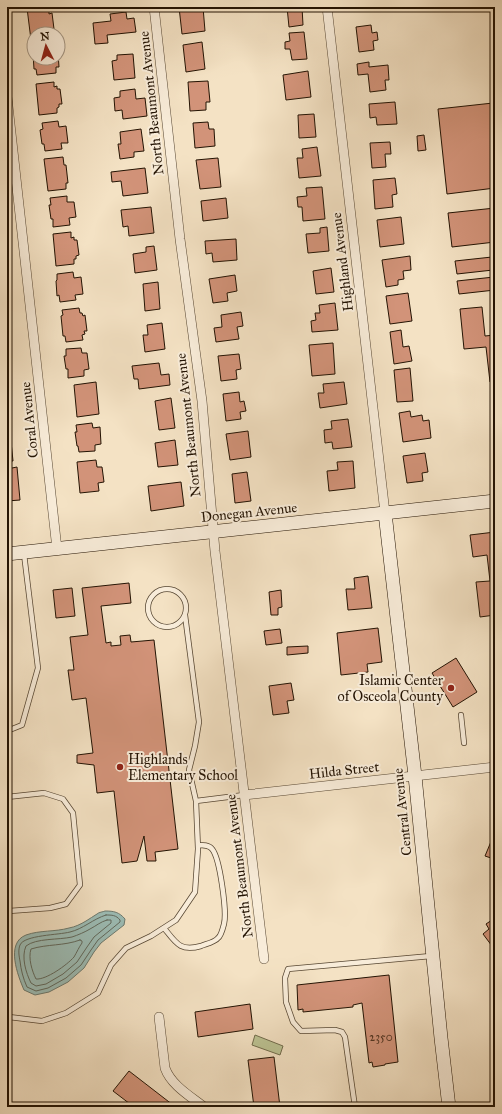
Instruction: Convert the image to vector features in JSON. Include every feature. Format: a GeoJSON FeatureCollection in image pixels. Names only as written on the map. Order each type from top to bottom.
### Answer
{"type":"FeatureCollection","features":[{"type":"Feature","properties":{"kind":"street","name":"North Beaumont Avenue"},"geometry":{"type":"LineString","coordinates":[[154,7],[180,238],[202,402],[213,532],[264,959]]}},
{"type":"Feature","properties":{"kind":"street","name":"Highland Avenue"},"geometry":{"type":"LineString","coordinates":[[327,7],[385,513]]}},
{"type":"Feature","properties":{"kind":"street","name":"Coral Avenue"},"geometry":{"type":"LineString","coordinates":[[7,97],[57,549]]}},
{"type":"Feature","properties":{"kind":"street","name":"Donegan Avenue"},"geometry":{"type":"LineString","coordinates":[[7,554],[495,501]]}},
{"type":"Feature","properties":{"kind":"street","name":"Central Avenue"},"geometry":{"type":"LineString","coordinates":[[385,513],[415,776],[449,1107]]}},
{"type":"Feature","properties":{"kind":"street","name":"Hilda Street"},"geometry":{"type":"LineString","coordinates":[[244,795],[495,767]]}},
{"type":"Feature","properties":{"kind":"street"},"geometry":{"type":"LineString","coordinates":[[158,1017],[165,1068],[168,1075],[176,1085],[204,1107]]}},
{"type":"Feature","properties":{"kind":"lane"},"geometry":{"type":"LineString","coordinates":[[7,731],[22,725],[38,668],[24,552]]}},
{"type":"Feature","properties":{"kind":"lane"},"geometry":{"type":"LineString","coordinates":[[7,1015],[9,1017],[42,1021],[66,1013],[98,993],[111,965],[126,948],[152,936],[176,920],[195,892],[198,845],[196,801],[189,770],[195,746],[198,722],[185,615],[186,604],[183,598],[175,590],[163,590],[153,595],[149,607],[150,614],[158,624],[170,626],[176,624],[185,615]]}},
{"type":"Feature","properties":{"kind":"lane"},"geometry":{"type":"LineString","coordinates":[[461,714],[464,742]]}},
{"type":"Feature","properties":{"kind":"lane"},"geometry":{"type":"LineString","coordinates":[[7,797],[44,793],[63,799],[73,813],[80,885],[66,904],[50,908],[7,910]]}},
{"type":"Feature","properties":{"kind":"lane"},"geometry":{"type":"LineString","coordinates":[[196,801],[244,795]]}},
{"type":"Feature","properties":{"kind":"lane"},"geometry":{"type":"LineString","coordinates":[[164,928],[175,942],[183,948],[194,948],[209,944],[218,938],[224,924],[225,912],[219,866],[213,850],[209,846],[198,845]]}},
{"type":"Feature","properties":{"kind":"lane"},"geometry":{"type":"LineString","coordinates":[[355,1107],[345,1037],[342,1032],[335,1030],[301,1031],[293,1022],[286,1002],[285,978],[288,969],[433,956]]}},
{"type":"Feature","properties":{"kind":"green space"},"geometry":{"type":"Polygon","coordinates":[[[255,1035],[283,1046],[280,1055],[252,1045],[255,1035]]]}},
{"type":"Feature","properties":{"kind":"water"},"geometry":{"type":"Polygon","coordinates":[[[105,911],[118,913],[121,915],[125,919],[124,925],[101,943],[84,968],[68,982],[49,992],[35,995],[24,990],[16,969],[15,960],[16,945],[20,939],[31,933],[73,927],[105,911]]]}},
{"type":"Feature","properties":{"kind":"building"},"geometry":{"type":"Polygon","coordinates":[[[46,7],[49,14],[52,13],[54,26],[29,26],[27,8],[46,7]]]}},
{"type":"Feature","properties":{"kind":"building"},"geometry":{"type":"Polygon","coordinates":[[[179,7],[203,7],[205,31],[182,34],[179,7]]]}},
{"type":"Feature","properties":{"kind":"building"},"geometry":{"type":"Polygon","coordinates":[[[287,7],[302,7],[303,25],[289,27],[287,7]]]}},
{"type":"Feature","properties":{"kind":"building"},"geometry":{"type":"Polygon","coordinates":[[[352,7],[370,7],[370,8],[353,9],[352,7]]]}},
{"type":"Feature","properties":{"kind":"building"},"geometry":{"type":"Polygon","coordinates":[[[126,12],[127,19],[134,18],[136,32],[107,35],[108,43],[95,44],[93,23],[111,21],[110,14],[126,12]]]}},
{"type":"Feature","properties":{"kind":"building"},"geometry":{"type":"Polygon","coordinates":[[[371,25],[372,33],[377,32],[378,40],[373,41],[374,50],[359,52],[356,27],[371,25]]]}},
{"type":"Feature","properties":{"kind":"building"},"geometry":{"type":"Polygon","coordinates":[[[304,32],[307,59],[292,60],[290,49],[285,49],[285,42],[290,41],[289,33],[304,32]]]}},
{"type":"Feature","properties":{"kind":"building"},"geometry":{"type":"Polygon","coordinates":[[[202,42],[205,69],[186,72],[183,45],[202,42]]]}},
{"type":"Feature","properties":{"kind":"building"},"geometry":{"type":"Polygon","coordinates":[[[133,54],[135,78],[114,80],[112,61],[117,60],[117,55],[133,54]]]}},
{"type":"Feature","properties":{"kind":"building"},"geometry":{"type":"Polygon","coordinates":[[[369,62],[369,67],[388,65],[389,80],[385,80],[386,90],[370,92],[368,74],[358,75],[357,64],[369,62]]]}},
{"type":"Feature","properties":{"kind":"building"},"geometry":{"type":"Polygon","coordinates":[[[34,66],[59,66],[56,67],[56,73],[37,75],[36,69],[34,69],[34,66]]]}},
{"type":"Feature","properties":{"kind":"building"},"geometry":{"type":"Polygon","coordinates":[[[308,71],[311,97],[286,100],[283,75],[308,71]]]}},
{"type":"Feature","properties":{"kind":"building"},"geometry":{"type":"Polygon","coordinates":[[[208,81],[210,102],[206,102],[206,110],[190,111],[188,82],[208,81]]]}},
{"type":"Feature","properties":{"kind":"building"},"geometry":{"type":"Polygon","coordinates":[[[54,82],[54,87],[57,86],[57,89],[60,89],[62,104],[59,104],[57,113],[39,115],[36,84],[54,82]]]}},
{"type":"Feature","properties":{"kind":"building"},"geometry":{"type":"Polygon","coordinates":[[[135,89],[136,99],[145,98],[147,116],[123,119],[122,110],[115,111],[114,98],[120,97],[120,91],[135,89]]]}},
{"type":"Feature","properties":{"kind":"building"},"geometry":{"type":"Polygon","coordinates":[[[395,102],[397,124],[377,125],[376,117],[370,118],[369,104],[395,102]]]}},
{"type":"Feature","properties":{"kind":"building"},"geometry":{"type":"Polygon","coordinates":[[[493,103],[495,123],[495,188],[447,194],[438,109],[493,103]]]}},
{"type":"Feature","properties":{"kind":"building"},"geometry":{"type":"Polygon","coordinates":[[[314,114],[316,137],[299,138],[298,115],[314,114]]]}},
{"type":"Feature","properties":{"kind":"building"},"geometry":{"type":"Polygon","coordinates":[[[58,121],[59,127],[66,126],[68,143],[61,143],[62,149],[45,151],[44,144],[42,144],[40,130],[43,129],[42,123],[58,121]]]}},
{"type":"Feature","properties":{"kind":"building"},"geometry":{"type":"Polygon","coordinates":[[[208,122],[209,129],[214,129],[215,146],[195,148],[193,123],[208,122]]]}},
{"type":"Feature","properties":{"kind":"building"},"geometry":{"type":"Polygon","coordinates":[[[141,129],[144,151],[134,152],[134,157],[120,159],[118,144],[121,144],[120,132],[141,129]]]}},
{"type":"Feature","properties":{"kind":"building"},"geometry":{"type":"Polygon","coordinates":[[[424,135],[426,150],[418,151],[417,136],[424,135]]]}},
{"type":"Feature","properties":{"kind":"building"},"geometry":{"type":"Polygon","coordinates":[[[390,142],[391,154],[385,154],[386,167],[372,168],[370,143],[390,142]]]}},
{"type":"Feature","properties":{"kind":"building"},"geometry":{"type":"Polygon","coordinates":[[[317,147],[321,176],[299,178],[297,158],[303,158],[302,149],[317,147]]]}},
{"type":"Feature","properties":{"kind":"building"},"geometry":{"type":"Polygon","coordinates":[[[63,157],[64,165],[66,165],[68,183],[66,183],[66,189],[48,191],[44,159],[63,157]]]}},
{"type":"Feature","properties":{"kind":"building"},"geometry":{"type":"Polygon","coordinates":[[[218,158],[221,187],[200,189],[196,160],[218,158]]]}},
{"type":"Feature","properties":{"kind":"building"},"geometry":{"type":"Polygon","coordinates":[[[145,168],[148,193],[123,196],[121,181],[112,182],[111,172],[145,168]]]}},
{"type":"Feature","properties":{"kind":"building"},"geometry":{"type":"Polygon","coordinates":[[[395,178],[397,194],[392,195],[393,207],[375,209],[373,180],[395,178]]]}},
{"type":"Feature","properties":{"kind":"building"},"geometry":{"type":"Polygon","coordinates":[[[322,187],[325,219],[303,221],[302,207],[298,207],[297,197],[307,196],[306,188],[322,187]]]}},
{"type":"Feature","properties":{"kind":"building"},"geometry":{"type":"Polygon","coordinates":[[[67,196],[67,202],[74,202],[76,217],[69,218],[70,225],[53,227],[53,219],[51,219],[49,205],[51,205],[50,198],[67,196]]]}},
{"type":"Feature","properties":{"kind":"building"},"geometry":{"type":"Polygon","coordinates":[[[226,198],[228,218],[203,221],[201,201],[226,198]]]}},
{"type":"Feature","properties":{"kind":"building"},"geometry":{"type":"Polygon","coordinates":[[[151,207],[154,233],[129,236],[128,226],[123,227],[121,210],[151,207]]]}},
{"type":"Feature","properties":{"kind":"building"},"geometry":{"type":"Polygon","coordinates":[[[495,208],[495,242],[452,247],[448,213],[495,208]]]}},
{"type":"Feature","properties":{"kind":"building"},"geometry":{"type":"Polygon","coordinates":[[[401,217],[404,244],[380,247],[377,220],[401,217]]]}},
{"type":"Feature","properties":{"kind":"building"},"geometry":{"type":"Polygon","coordinates":[[[327,227],[329,251],[308,253],[306,234],[320,233],[320,228],[327,227]]]}},
{"type":"Feature","properties":{"kind":"building"},"geometry":{"type":"Polygon","coordinates":[[[71,232],[71,238],[74,237],[74,240],[77,240],[79,255],[76,256],[76,259],[74,259],[74,264],[56,266],[53,234],[71,232]]]}},
{"type":"Feature","properties":{"kind":"building"},"geometry":{"type":"Polygon","coordinates":[[[236,239],[237,260],[213,262],[212,253],[206,254],[205,241],[236,239]]]}},
{"type":"Feature","properties":{"kind":"building"},"geometry":{"type":"Polygon","coordinates":[[[154,246],[157,270],[135,273],[133,254],[146,252],[146,247],[154,246]]]}},
{"type":"Feature","properties":{"kind":"building"},"geometry":{"type":"Polygon","coordinates":[[[410,256],[411,270],[403,271],[404,279],[398,280],[398,285],[386,287],[382,260],[410,256]]]}},
{"type":"Feature","properties":{"kind":"building"},"geometry":{"type":"Polygon","coordinates":[[[492,257],[493,270],[457,274],[455,261],[492,257]]]}},
{"type":"Feature","properties":{"kind":"building"},"geometry":{"type":"Polygon","coordinates":[[[331,268],[334,292],[316,294],[313,271],[331,268]]]}},
{"type":"Feature","properties":{"kind":"building"},"geometry":{"type":"Polygon","coordinates":[[[73,272],[74,278],[81,277],[83,294],[75,295],[76,300],[60,302],[59,295],[57,296],[57,274],[73,272]]]}},
{"type":"Feature","properties":{"kind":"building"},"geometry":{"type":"Polygon","coordinates":[[[235,275],[237,291],[227,293],[228,301],[213,303],[209,279],[235,275]]]}},
{"type":"Feature","properties":{"kind":"building"},"geometry":{"type":"Polygon","coordinates":[[[494,277],[495,290],[459,294],[457,281],[494,277]]]}},
{"type":"Feature","properties":{"kind":"building"},"geometry":{"type":"Polygon","coordinates":[[[158,282],[160,309],[145,311],[143,284],[158,282]]]}},
{"type":"Feature","properties":{"kind":"building"},"geometry":{"type":"Polygon","coordinates":[[[408,293],[412,321],[390,324],[386,296],[408,293]]]}},
{"type":"Feature","properties":{"kind":"building"},"geometry":{"type":"Polygon","coordinates":[[[335,303],[338,330],[312,332],[311,321],[316,320],[315,313],[320,313],[319,305],[335,303]]]}},
{"type":"Feature","properties":{"kind":"building"},"geometry":{"type":"Polygon","coordinates":[[[482,307],[485,336],[495,335],[495,381],[490,382],[486,347],[464,349],[460,309],[482,307]]]}},
{"type":"Feature","properties":{"kind":"building"},"geometry":{"type":"Polygon","coordinates":[[[79,308],[80,313],[82,313],[83,316],[85,315],[87,331],[84,331],[85,334],[82,335],[83,340],[66,342],[65,336],[63,336],[61,316],[63,315],[62,310],[79,308]]]}},
{"type":"Feature","properties":{"kind":"building"},"geometry":{"type":"Polygon","coordinates":[[[241,312],[243,326],[237,327],[239,339],[216,342],[214,328],[222,327],[221,315],[241,312]]]}},
{"type":"Feature","properties":{"kind":"building"},"geometry":{"type":"Polygon","coordinates":[[[162,323],[165,349],[145,352],[143,335],[148,335],[147,325],[162,323]]]}},
{"type":"Feature","properties":{"kind":"building"},"geometry":{"type":"Polygon","coordinates":[[[401,330],[403,347],[409,346],[412,361],[394,364],[390,332],[401,330]]]}},
{"type":"Feature","properties":{"kind":"building"},"geometry":{"type":"Polygon","coordinates":[[[333,343],[335,374],[312,376],[309,345],[333,343]]]}},
{"type":"Feature","properties":{"kind":"building"},"geometry":{"type":"Polygon","coordinates":[[[81,348],[82,353],[87,353],[89,369],[84,370],[84,376],[68,378],[68,369],[66,369],[64,356],[66,356],[66,349],[81,348]]]}},
{"type":"Feature","properties":{"kind":"building"},"geometry":{"type":"Polygon","coordinates":[[[239,354],[241,369],[236,370],[237,379],[221,381],[218,356],[239,354]]]}},
{"type":"Feature","properties":{"kind":"building"},"geometry":{"type":"Polygon","coordinates":[[[159,363],[161,375],[169,374],[170,385],[139,389],[138,379],[134,379],[132,366],[159,363]]]}},
{"type":"Feature","properties":{"kind":"building"},"geometry":{"type":"Polygon","coordinates":[[[410,368],[413,401],[397,402],[394,370],[410,368]]]}},
{"type":"Feature","properties":{"kind":"building"},"geometry":{"type":"Polygon","coordinates":[[[96,382],[99,414],[77,417],[74,385],[96,382]]]}},
{"type":"Feature","properties":{"kind":"building"},"geometry":{"type":"Polygon","coordinates":[[[344,382],[347,404],[320,408],[318,393],[324,393],[323,384],[344,382]]]}},
{"type":"Feature","properties":{"kind":"building"},"geometry":{"type":"Polygon","coordinates":[[[239,392],[240,402],[244,401],[246,411],[240,412],[241,419],[226,421],[223,394],[239,392]]]}},
{"type":"Feature","properties":{"kind":"building"},"geometry":{"type":"Polygon","coordinates":[[[171,398],[175,428],[159,430],[155,401],[171,398]]]}},
{"type":"Feature","properties":{"kind":"building"},"geometry":{"type":"Polygon","coordinates":[[[7,403],[9,424],[7,425],[7,403]]]}},
{"type":"Feature","properties":{"kind":"building"},"geometry":{"type":"Polygon","coordinates":[[[410,411],[411,417],[422,415],[423,421],[429,420],[431,438],[403,442],[399,413],[410,411]]]}},
{"type":"Feature","properties":{"kind":"building"},"geometry":{"type":"Polygon","coordinates":[[[348,419],[352,447],[333,449],[332,442],[325,443],[324,430],[332,429],[331,421],[348,419]]]}},
{"type":"Feature","properties":{"kind":"building"},"geometry":{"type":"Polygon","coordinates":[[[92,423],[93,428],[100,427],[101,444],[95,445],[95,451],[79,452],[75,432],[77,432],[76,425],[92,423]]]}},
{"type":"Feature","properties":{"kind":"building"},"geometry":{"type":"Polygon","coordinates":[[[248,431],[251,457],[230,460],[226,434],[248,431]]]}},
{"type":"Feature","properties":{"kind":"building"},"geometry":{"type":"Polygon","coordinates":[[[10,432],[13,461],[7,461],[7,433],[10,432]]]}},
{"type":"Feature","properties":{"kind":"building"},"geometry":{"type":"Polygon","coordinates":[[[175,440],[178,465],[158,467],[155,443],[175,440]]]}},
{"type":"Feature","properties":{"kind":"building"},"geometry":{"type":"Polygon","coordinates":[[[425,453],[428,472],[422,473],[423,481],[407,483],[403,456],[425,453]]]}},
{"type":"Feature","properties":{"kind":"building"},"geometry":{"type":"Polygon","coordinates":[[[96,460],[97,467],[102,467],[104,482],[98,483],[99,491],[80,493],[77,462],[96,460]]]}},
{"type":"Feature","properties":{"kind":"building"},"geometry":{"type":"Polygon","coordinates":[[[353,461],[355,488],[329,491],[327,471],[338,470],[337,462],[353,461]]]}},
{"type":"Feature","properties":{"kind":"building"},"geometry":{"type":"Polygon","coordinates":[[[17,467],[20,500],[7,501],[7,469],[17,467]]]}},
{"type":"Feature","properties":{"kind":"building"},"geometry":{"type":"Polygon","coordinates":[[[247,472],[251,501],[235,503],[232,474],[247,472]]]}},
{"type":"Feature","properties":{"kind":"building"},"geometry":{"type":"Polygon","coordinates":[[[181,482],[184,506],[151,511],[148,486],[181,482]]]}},
{"type":"Feature","properties":{"kind":"building"},"geometry":{"type":"Polygon","coordinates":[[[495,532],[495,615],[480,617],[476,582],[490,581],[487,555],[473,557],[470,535],[495,532]]]}},
{"type":"Feature","properties":{"kind":"building"},"geometry":{"type":"Polygon","coordinates":[[[368,576],[372,608],[348,610],[346,589],[355,589],[354,578],[368,576]]]}},
{"type":"Feature","properties":{"kind":"building"},"geometry":{"type":"Polygon","coordinates":[[[129,583],[131,603],[101,606],[106,643],[111,642],[111,646],[121,645],[120,636],[130,635],[131,642],[154,640],[178,849],[155,852],[156,861],[147,861],[144,836],[137,861],[122,863],[114,791],[97,793],[94,765],[77,763],[77,755],[93,753],[86,698],[72,700],[68,670],[74,670],[70,637],[88,635],[82,588],[129,583]]]}},
{"type":"Feature","properties":{"kind":"building"},"geometry":{"type":"Polygon","coordinates":[[[72,588],[75,616],[56,618],[53,590],[72,588]]]}},
{"type":"Feature","properties":{"kind":"building"},"geometry":{"type":"Polygon","coordinates":[[[281,590],[282,607],[278,608],[278,615],[271,615],[269,592],[281,590]]]}},
{"type":"Feature","properties":{"kind":"building"},"geometry":{"type":"Polygon","coordinates":[[[378,628],[382,662],[367,664],[368,672],[341,675],[337,633],[378,628]]]}},
{"type":"Feature","properties":{"kind":"building"},"geometry":{"type":"Polygon","coordinates":[[[280,629],[282,643],[266,645],[264,631],[280,629]]]}},
{"type":"Feature","properties":{"kind":"building"},"geometry":{"type":"Polygon","coordinates":[[[308,646],[308,653],[287,655],[287,647],[308,646]]]}},
{"type":"Feature","properties":{"kind":"building"},"geometry":{"type":"Polygon","coordinates":[[[456,658],[477,692],[453,707],[432,673],[456,658]]]}},
{"type":"Feature","properties":{"kind":"building"},"geometry":{"type":"Polygon","coordinates":[[[291,683],[294,700],[287,701],[289,713],[273,715],[269,686],[291,683]]]}},
{"type":"Feature","properties":{"kind":"building"},"geometry":{"type":"Polygon","coordinates":[[[495,832],[495,866],[492,864],[494,859],[485,856],[495,832]]]}},
{"type":"Feature","properties":{"kind":"building"},"geometry":{"type":"Polygon","coordinates":[[[495,918],[495,950],[483,934],[489,929],[486,924],[495,918]]]}},
{"type":"Feature","properties":{"kind":"building"},"geometry":{"type":"Polygon","coordinates":[[[389,975],[398,1062],[373,1067],[372,1062],[369,1063],[362,1003],[353,1005],[353,1007],[303,1012],[303,1009],[298,1010],[297,985],[389,975]]]}},
{"type":"Feature","properties":{"kind":"building"},"geometry":{"type":"Polygon","coordinates":[[[250,1004],[253,1029],[198,1037],[195,1012],[250,1004]]]}},
{"type":"Feature","properties":{"kind":"building"},"geometry":{"type":"Polygon","coordinates":[[[274,1057],[280,1107],[254,1107],[248,1060],[274,1057]]]}},
{"type":"Feature","properties":{"kind":"building"},"geometry":{"type":"Polygon","coordinates":[[[129,1071],[173,1105],[172,1107],[134,1107],[113,1091],[129,1071]]]}},
{"type":"Feature","properties":{"kind":"place","name":"Islamic Center of Osceola County"},"geometry":{"type":"Point","coordinates":[451,688]}},
{"type":"Feature","properties":{"kind":"place","name":"Highlands Elementary School"},"geometry":{"type":"Point","coordinates":[120,767]}}]}
